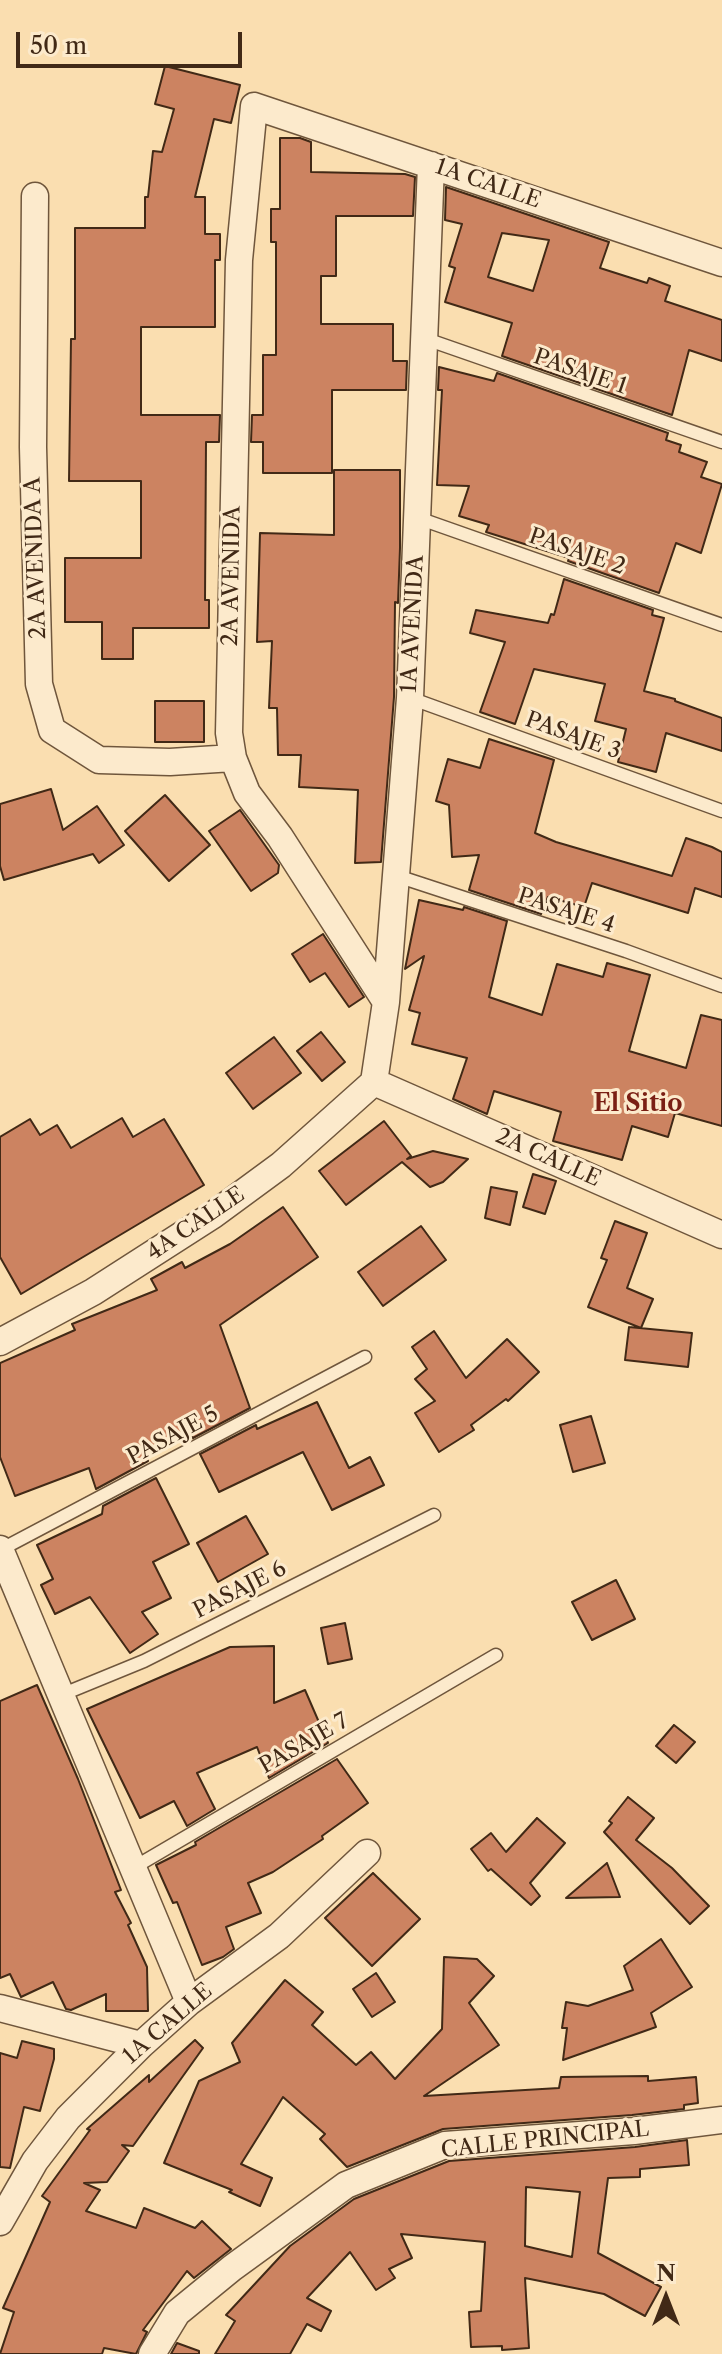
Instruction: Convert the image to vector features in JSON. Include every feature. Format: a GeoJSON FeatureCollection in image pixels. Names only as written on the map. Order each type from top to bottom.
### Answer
{"type":"FeatureCollection","features":[{"type":"Feature","properties":{"kind":"street","name":"1A CALLE"},"geometry":{"type":"LineString","coordinates":[[254,106],[722,263]]}},
{"type":"Feature","properties":{"kind":"street","name":"2A AVENIDA"},"geometry":{"type":"LineString","coordinates":[[254,106],[239,260],[229,733],[233,758],[247,793],[280,837],[386,1002]]}},
{"type":"Feature","properties":{"kind":"street","name":"1A AVENIDA"},"geometry":{"type":"LineString","coordinates":[[374,1082],[386,1002],[410,698],[431,165]]}},
{"type":"Feature","properties":{"kind":"street","name":"2A AVENIDA A"},"geometry":{"type":"LineString","coordinates":[[35,196],[33,447],[39,684],[52,730],[99,760],[170,762],[233,758]]}},
{"type":"Feature","properties":{"kind":"street","name":"2A CALLE"},"geometry":{"type":"LineString","coordinates":[[374,1082],[722,1235]]}},
{"type":"Feature","properties":{"kind":"street","name":"4A CALLE"},"geometry":{"type":"LineString","coordinates":[[4,1336],[93,1292],[213,1215],[281,1165],[374,1082]]}},
{"type":"Feature","properties":{"kind":"street"},"geometry":{"type":"LineString","coordinates":[[0,1549],[189,2002]]}},
{"type":"Feature","properties":{"kind":"street","name":"1A CALLE"},"geometry":{"type":"LineString","coordinates":[[1,2218],[35,2161],[68,2118],[141,2045],[189,2002],[279,1936],[367,1853]]}},
{"type":"Feature","properties":{"kind":"street"},"geometry":{"type":"LineString","coordinates":[[0,2008],[141,2045]]}},
{"type":"Feature","properties":{"kind":"street","name":"CALLE PRINCIPAL"},"geometry":{"type":"LineString","coordinates":[[152,2354],[177,2313],[232,2268],[346,2185],[445,2145],[634,2131],[722,2120]]}},
{"type":"Feature","properties":{"kind":"lane","name":"PASAJE 1"},"geometry":{"type":"LineString","coordinates":[[426,339],[722,442]]}},
{"type":"Feature","properties":{"kind":"lane","name":"PASAJE 2"},"geometry":{"type":"LineString","coordinates":[[418,518],[722,625]]}},
{"type":"Feature","properties":{"kind":"lane","name":"PASAJE 3"},"geometry":{"type":"LineString","coordinates":[[410,698],[722,811]]}},
{"type":"Feature","properties":{"kind":"lane","name":"PASAJE 4"},"geometry":{"type":"LineString","coordinates":[[397,876],[722,986]]}},
{"type":"Feature","properties":{"kind":"lane","name":"PASAJE 5"},"geometry":{"type":"LineString","coordinates":[[0,1549],[365,1357]]}},
{"type":"Feature","properties":{"kind":"lane","name":"PASAJE 6"},"geometry":{"type":"LineString","coordinates":[[61,1695],[144,1661],[434,1515]]}},
{"type":"Feature","properties":{"kind":"lane","name":"PASAJE 7"},"geometry":{"type":"LineString","coordinates":[[133,1868],[496,1655]]}},
{"type":"Feature","properties":{"kind":"building"},"geometry":{"type":"Polygon","coordinates":[[[165,66],[240,85],[231,123],[214,119],[195,197],[205,197],[205,234],[220,234],[220,260],[215,260],[215,327],[141,327],[141,415],[220,415],[219,442],[206,442],[205,600],[209,600],[209,628],[133,628],[133,659],[102,659],[102,622],[65,622],[65,558],[141,558],[141,481],[69,481],[71,339],[75,339],[75,228],[145,228],[145,197],[148,197],[153,151],[162,152],[174,109],[155,104],[165,66]]]}},
{"type":"Feature","properties":{"kind":"building"},"geometry":{"type":"Polygon","coordinates":[[[280,138],[300,138],[311,142],[311,172],[405,174],[415,177],[413,216],[336,216],[336,276],[321,276],[321,324],[393,324],[393,361],[407,361],[406,390],[332,390],[332,473],[263,473],[263,442],[251,442],[252,415],[263,415],[263,355],[276,355],[276,242],[271,242],[271,209],[280,209],[280,138]]]}},
{"type":"Feature","properties":{"kind":"building"},"geometry":{"type":"Polygon","coordinates":[[[446,187],[609,242],[600,268],[647,283],[649,278],[670,286],[665,301],[722,320],[722,361],[689,350],[672,415],[502,356],[512,323],[445,302],[455,268],[449,266],[462,224],[445,220],[446,187]],[[502,233],[488,277],[533,291],[549,240],[502,233]]]}},
{"type":"Feature","properties":{"kind":"building"},"geometry":{"type":"Polygon","coordinates":[[[439,367],[494,381],[497,373],[668,433],[666,440],[681,445],[679,452],[707,462],[701,477],[722,484],[701,553],[676,543],[659,593],[568,561],[569,558],[486,532],[489,525],[459,516],[469,486],[437,485],[442,390],[438,390],[439,367]]]}},
{"type":"Feature","properties":{"kind":"building"},"geometry":{"type":"Polygon","coordinates":[[[334,470],[400,470],[394,697],[381,862],[355,863],[358,790],[299,787],[301,755],[278,755],[277,708],[269,708],[272,641],[257,642],[260,533],[334,535],[334,470]]]}},
{"type":"Feature","properties":{"kind":"building"},"geometry":{"type":"Polygon","coordinates":[[[564,579],[653,610],[652,615],[664,618],[644,691],[675,699],[722,718],[722,751],[666,733],[656,772],[618,762],[626,729],[595,721],[605,684],[534,669],[515,724],[480,712],[505,642],[470,633],[476,610],[548,623],[551,614],[554,615],[564,579]]]}},
{"type":"Feature","properties":{"kind":"building"},"geometry":{"type":"Polygon","coordinates":[[[155,701],[204,701],[204,742],[155,742],[155,701]]]}},
{"type":"Feature","properties":{"kind":"building"},"geometry":{"type":"Polygon","coordinates":[[[489,739],[554,760],[535,833],[672,876],[686,838],[722,852],[722,897],[695,888],[688,913],[592,883],[584,907],[548,897],[541,914],[469,890],[479,855],[452,857],[449,805],[436,801],[448,759],[480,768],[489,739]]]}},
{"type":"Feature","properties":{"kind":"building"},"geometry":{"type":"Polygon","coordinates":[[[51,789],[63,830],[97,806],[124,845],[99,863],[93,854],[4,880],[0,866],[0,804],[51,789]]]}},
{"type":"Feature","properties":{"kind":"building"},"geometry":{"type":"Polygon","coordinates":[[[165,795],[210,845],[169,881],[125,831],[165,795]]]}},
{"type":"Feature","properties":{"kind":"building"},"geometry":{"type":"Polygon","coordinates":[[[240,810],[279,865],[278,873],[251,891],[209,831],[240,810]]]}},
{"type":"Feature","properties":{"kind":"building"},"geometry":{"type":"Polygon","coordinates":[[[419,900],[463,910],[464,907],[507,921],[489,997],[542,1015],[557,964],[603,977],[607,963],[650,975],[629,1051],[686,1068],[701,1015],[722,1020],[722,1126],[675,1113],[668,1137],[632,1126],[622,1160],[553,1141],[561,1112],[494,1091],[487,1114],[453,1099],[467,1058],[412,1044],[420,1013],[409,1010],[424,956],[405,969],[419,900]]]}},
{"type":"Feature","properties":{"kind":"building"},"geometry":{"type":"Polygon","coordinates":[[[323,934],[364,997],[349,1007],[325,973],[310,982],[292,954],[323,934]]]}},
{"type":"Feature","properties":{"kind":"building"},"geometry":{"type":"Polygon","coordinates":[[[321,1032],[345,1062],[322,1081],[297,1051],[321,1032]]]}},
{"type":"Feature","properties":{"kind":"building"},"geometry":{"type":"Polygon","coordinates":[[[274,1037],[301,1073],[253,1109],[226,1073],[274,1037]]]}},
{"type":"Feature","properties":{"kind":"building"},"geometry":{"type":"Polygon","coordinates":[[[122,1118],[133,1137],[164,1119],[204,1185],[21,1294],[0,1257],[0,1137],[30,1119],[40,1135],[57,1125],[71,1148],[122,1118]]]}},
{"type":"Feature","properties":{"kind":"building"},"geometry":{"type":"Polygon","coordinates":[[[384,1121],[411,1156],[407,1159],[433,1151],[468,1159],[443,1182],[430,1187],[402,1162],[346,1205],[319,1171],[384,1121]]]}},
{"type":"Feature","properties":{"kind":"building"},"geometry":{"type":"Polygon","coordinates":[[[533,1174],[556,1181],[545,1214],[523,1207],[533,1174]]]}},
{"type":"Feature","properties":{"kind":"building"},"geometry":{"type":"Polygon","coordinates":[[[491,1187],[517,1192],[510,1225],[485,1218],[491,1187]]]}},
{"type":"Feature","properties":{"kind":"building"},"geometry":{"type":"Polygon","coordinates":[[[283,1207],[318,1257],[220,1325],[250,1408],[193,1438],[190,1433],[144,1452],[148,1461],[96,1489],[89,1468],[15,1496],[0,1457],[0,1363],[75,1330],[72,1324],[157,1290],[151,1279],[182,1262],[185,1268],[230,1244],[283,1207]]]}},
{"type":"Feature","properties":{"kind":"building"},"geometry":{"type":"Polygon","coordinates":[[[615,1221],[647,1233],[627,1288],[653,1299],[641,1328],[588,1307],[607,1260],[601,1258],[615,1221]]]}},
{"type":"Feature","properties":{"kind":"building"},"geometry":{"type":"Polygon","coordinates":[[[421,1226],[446,1260],[383,1306],[358,1272],[421,1226]]]}},
{"type":"Feature","properties":{"kind":"building"},"geometry":{"type":"Polygon","coordinates":[[[629,1327],[692,1333],[688,1367],[625,1360],[629,1327]]]}},
{"type":"Feature","properties":{"kind":"building"},"geometry":{"type":"Polygon","coordinates":[[[434,1331],[466,1378],[507,1339],[539,1372],[508,1401],[506,1399],[471,1425],[474,1430],[439,1452],[415,1413],[435,1401],[415,1379],[427,1369],[412,1347],[434,1331]]]}},
{"type":"Feature","properties":{"kind":"building"},"geometry":{"type":"Polygon","coordinates":[[[317,1402],[349,1468],[370,1457],[384,1485],[332,1510],[303,1452],[219,1492],[200,1454],[256,1425],[257,1429],[317,1402]]]}},
{"type":"Feature","properties":{"kind":"building"},"geometry":{"type":"Polygon","coordinates":[[[591,1416],[605,1463],[573,1472],[560,1425],[591,1416]]]}},
{"type":"Feature","properties":{"kind":"building"},"geometry":{"type":"Polygon","coordinates":[[[156,1478],[189,1544],[153,1562],[171,1598],[142,1612],[158,1634],[130,1653],[90,1597],[55,1614],[41,1585],[53,1579],[37,1545],[102,1514],[103,1506],[156,1478]]]}},
{"type":"Feature","properties":{"kind":"building"},"geometry":{"type":"Polygon","coordinates":[[[246,1516],[268,1554],[218,1582],[197,1543],[246,1516]]]}},
{"type":"Feature","properties":{"kind":"building"},"geometry":{"type":"Polygon","coordinates":[[[616,1580],[635,1619],[592,1640],[572,1602],[616,1580]]]}},
{"type":"Feature","properties":{"kind":"building"},"geometry":{"type":"Polygon","coordinates":[[[345,1623],[352,1659],[328,1664],[321,1628],[345,1623]]]}},
{"type":"Feature","properties":{"kind":"building"},"geometry":{"type":"Polygon","coordinates":[[[274,1646],[274,1703],[305,1690],[328,1743],[269,1778],[257,1747],[197,1773],[215,1809],[187,1826],[174,1801],[140,1818],[87,1709],[230,1647],[274,1646]]]}},
{"type":"Feature","properties":{"kind":"building"},"geometry":{"type":"Polygon","coordinates":[[[37,1685],[121,1890],[115,1892],[131,1923],[128,1925],[147,1967],[148,2011],[106,2011],[106,1994],[71,2010],[66,2009],[53,1982],[21,1997],[10,1974],[0,1978],[0,1701],[37,1685]]]}},
{"type":"Feature","properties":{"kind":"building"},"geometry":{"type":"Polygon","coordinates":[[[674,1725],[695,1742],[676,1763],[656,1746],[674,1725]]]}},
{"type":"Feature","properties":{"kind":"building"},"geometry":{"type":"Polygon","coordinates":[[[337,1759],[368,1803],[322,1836],[323,1839],[273,1872],[248,1883],[261,1913],[226,1927],[234,1949],[202,1965],[177,1902],[173,1903],[156,1865],[196,1845],[195,1842],[337,1759]]]}},
{"type":"Feature","properties":{"kind":"building"},"geometry":{"type":"Polygon","coordinates":[[[628,1797],[654,1818],[636,1840],[672,1868],[709,1906],[690,1924],[604,1832],[628,1797]]]}},
{"type":"Feature","properties":{"kind":"building"},"geometry":{"type":"Polygon","coordinates":[[[537,1818],[565,1843],[530,1883],[540,1896],[531,1905],[491,1869],[488,1871],[471,1849],[491,1833],[506,1852],[537,1818]]]}},
{"type":"Feature","properties":{"kind":"building"},"geometry":{"type":"Polygon","coordinates":[[[607,1863],[620,1897],[566,1898],[607,1863]]]}},
{"type":"Feature","properties":{"kind":"building"},"geometry":{"type":"Polygon","coordinates":[[[373,1873],[420,1919],[372,1966],[325,1918],[373,1873]]]}},
{"type":"Feature","properties":{"kind":"building"},"geometry":{"type":"Polygon","coordinates":[[[661,1939],[692,1987],[651,2013],[656,2027],[563,2060],[567,2028],[562,2028],[566,2002],[588,2006],[633,1990],[624,1966],[661,1939]]]}},
{"type":"Feature","properties":{"kind":"building"},"geometry":{"type":"Polygon","coordinates":[[[444,1957],[477,1959],[494,1976],[469,2003],[499,2045],[424,2096],[559,2088],[561,2077],[648,2076],[648,2081],[696,2077],[698,2103],[684,2105],[684,2109],[632,2115],[443,2129],[347,2167],[320,2139],[325,2134],[283,2097],[241,2164],[272,2178],[260,2206],[229,2192],[232,2190],[164,2163],[199,2081],[240,2062],[232,2043],[285,1980],[323,2012],[312,2025],[356,2065],[371,2052],[395,2079],[442,2029],[444,1957]]]}},
{"type":"Feature","properties":{"kind":"building"},"geometry":{"type":"Polygon","coordinates":[[[376,1973],[395,2002],[372,2017],[353,1989],[376,1973]]]}},
{"type":"Feature","properties":{"kind":"building"},"geometry":{"type":"Polygon","coordinates":[[[195,2040],[203,2048],[133,2146],[122,2145],[129,2151],[107,2182],[84,2183],[100,2190],[86,2211],[136,2228],[144,2208],[195,2228],[202,2221],[231,2249],[194,2278],[187,2271],[143,2330],[147,2332],[136,2354],[104,2348],[102,2354],[0,2354],[14,2312],[3,2308],[50,2202],[42,2196],[90,2130],[87,2129],[149,2075],[149,2082],[195,2040]]]}},
{"type":"Feature","properties":{"kind":"building"},"geometry":{"type":"Polygon","coordinates":[[[22,2041],[54,2049],[54,2059],[40,2111],[24,2107],[10,2168],[0,2167],[0,2053],[17,2058],[22,2041]]]}},
{"type":"Feature","properties":{"kind":"building"},"geometry":{"type":"Polygon","coordinates":[[[687,2140],[689,2165],[640,2169],[640,2177],[608,2178],[598,2253],[661,2287],[645,2316],[604,2294],[525,2278],[529,2348],[502,2350],[502,2346],[471,2347],[469,2312],[481,2311],[485,2242],[401,2234],[412,2258],[389,2269],[395,2278],[376,2290],[350,2252],[307,2298],[331,2311],[321,2331],[307,2324],[290,2354],[215,2354],[235,2321],[226,2315],[290,2246],[354,2199],[449,2161],[635,2147],[687,2140]],[[526,2187],[525,2246],[572,2257],[580,2192],[526,2187]]]}},
{"type":"Feature","properties":{"kind":"building"},"geometry":{"type":"Polygon","coordinates":[[[177,2343],[199,2351],[199,2354],[171,2354],[177,2343]]]}},
{"type":"Feature","properties":{"kind":"district","name":"El Sitio"},"geometry":{"type":"Point","coordinates":[638,1104]}}]}
